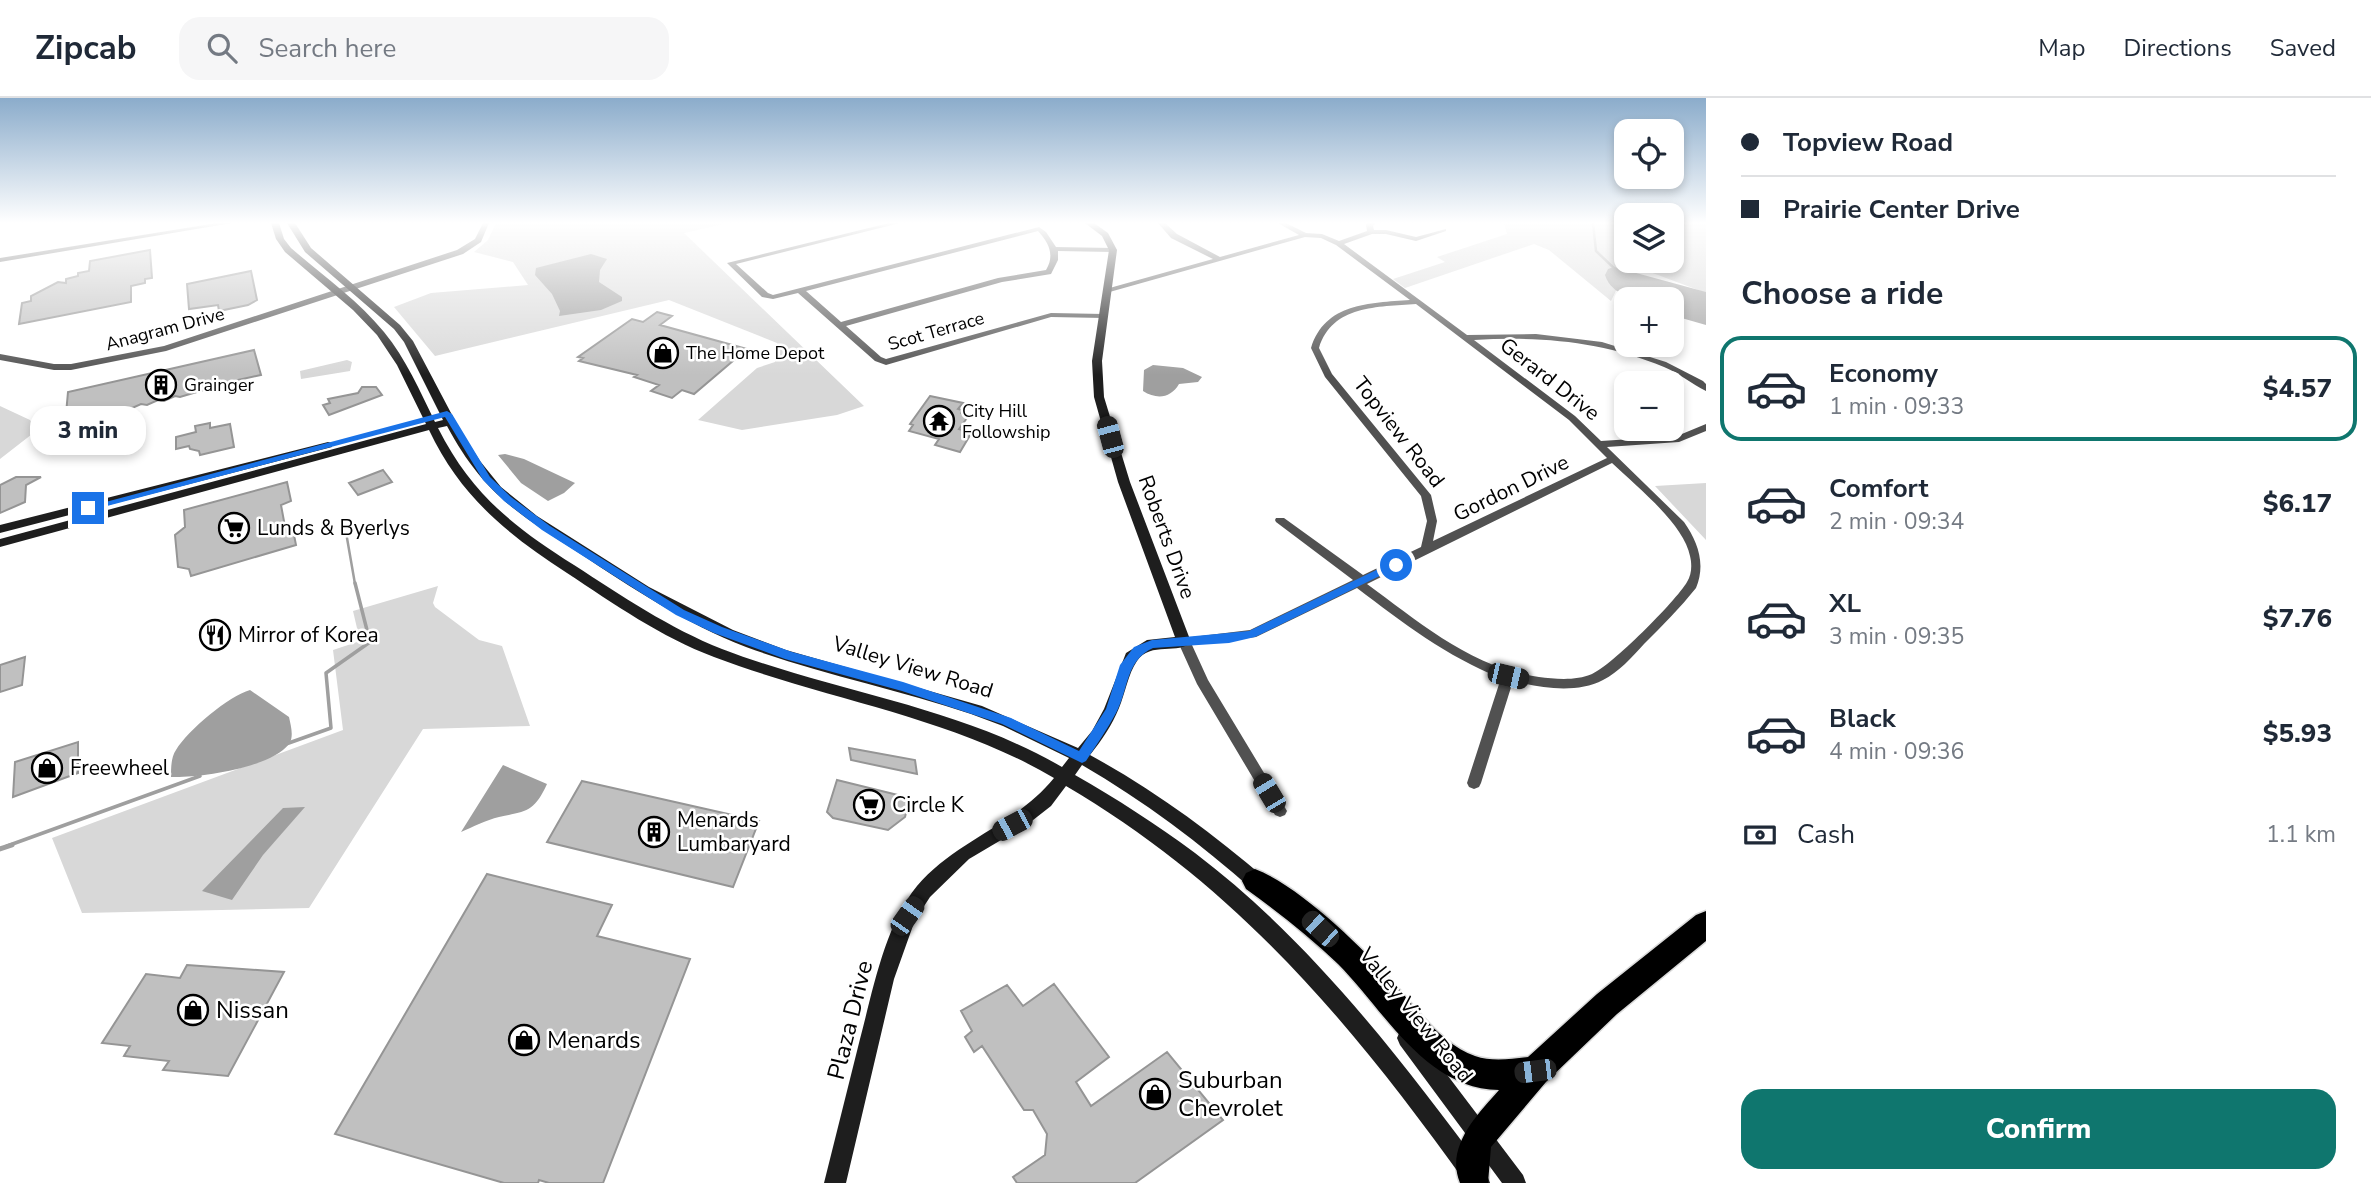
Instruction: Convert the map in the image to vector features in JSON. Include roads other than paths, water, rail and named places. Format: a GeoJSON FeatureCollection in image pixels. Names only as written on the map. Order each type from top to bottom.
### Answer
{"type":"FeatureCollection","features":[{"type":"Feature","properties":{"kind":"highway"},"geometry":{"type":"LineString","coordinates":[[1255,881],[1310,920],[1359,965],[1429,1042],[1453,1062],[1477,1073],[1498,1076],[1535,1071]]}},
{"type":"Feature","properties":{"kind":"highway"},"geometry":{"type":"LineString","coordinates":[[1476,1180],[1475,1147],[1480,1136],[1535,1071],[1607,1004],[1706,924]]}},
{"type":"Feature","properties":{"kind":"main road","name":"Valley View Road"},"geometry":{"type":"LineString","coordinates":[[314,274],[366,318],[391,348],[454,468],[491,511],[623,603],[676,635],[749,664],[962,728],[1066,775],[1156,832],[1214,878],[1280,939],[1349,1012],[1476,1180]]}},
{"type":"Feature","properties":{"kind":"main road","name":"Valley View Road"},"geometry":{"type":"LineString","coordinates":[[335,274],[397,327],[408,341],[449,417],[487,478],[508,499],[546,528],[680,613],[765,648],[903,687],[1006,721],[1082,758],[1180,820],[1255,881],[1336,954],[1379,1002],[1515,1183]]}},
{"type":"Feature","properties":{"kind":"main road","name":"Roberts Drive"},"geometry":{"type":"LineString","coordinates":[[1111,274],[1097,361],[1099,397],[1124,482],[1184,642]]}},
{"type":"Feature","properties":{"kind":"main road"},"geometry":{"type":"LineString","coordinates":[[0,543],[449,417]]}},
{"type":"Feature","properties":{"kind":"main road"},"geometry":{"type":"LineString","coordinates":[[0,529],[430,423]]}},
{"type":"Feature","properties":{"kind":"main road"},"geometry":{"type":"LineString","coordinates":[[1066,775],[1082,758],[1111,710],[1131,657],[1152,644],[1184,642]]}},
{"type":"Feature","properties":{"kind":"main road","name":"Plaza Drive"},"geometry":{"type":"LineString","coordinates":[[835,1183],[885,979],[907,916],[925,891],[949,866],[963,854],[1022,819],[1045,801],[1066,775]]}},
{"type":"Feature","properties":{"kind":"street"},"geometry":{"type":"LineString","coordinates":[[335,292],[393,274]]}},
{"type":"Feature","properties":{"kind":"street"},"geometry":{"type":"LineString","coordinates":[[743,274],[768,297],[868,274]]}},
{"type":"Feature","properties":{"kind":"street"},"geometry":{"type":"LineString","coordinates":[[841,325],[1001,280],[1044,274]]}},
{"type":"Feature","properties":{"kind":"street"},"geometry":{"type":"LineString","coordinates":[[1109,291],[1167,274]]}},
{"type":"Feature","properties":{"kind":"street","name":"Gerard Drive"},"geometry":{"type":"LineString","coordinates":[[1280,520],[1469,660],[1508,676],[1552,683],[1574,683],[1599,677],[1620,660],[1688,589],[1695,578],[1697,557],[1688,535],[1667,509],[1600,444],[1542,395],[1379,274]]}},
{"type":"Feature","properties":{"kind":"street","name":"Scot Terrace"},"geometry":{"type":"LineString","coordinates":[[801,291],[878,359],[886,362],[1051,315],[1104,316]]}},
{"type":"Feature","properties":{"kind":"street","name":"Anagram Drive"},"geometry":{"type":"LineString","coordinates":[[0,357],[54,367],[102,362],[193,340],[335,292]]}},
{"type":"Feature","properties":{"kind":"street","name":"Topview Road"},"geometry":{"type":"LineString","coordinates":[[1416,302],[1364,308],[1337,317],[1321,331],[1315,348],[1328,375],[1426,495],[1433,521],[1426,549]]}},
{"type":"Feature","properties":{"kind":"street"},"geometry":{"type":"LineString","coordinates":[[1466,338],[1538,334],[1595,338],[1672,368],[1706,388]]}},
{"type":"Feature","properties":{"kind":"street"},"geometry":{"type":"LineString","coordinates":[[1600,444],[1679,439],[1706,427]]}},
{"type":"Feature","properties":{"kind":"street","name":"Gordon Drive"},"geometry":{"type":"LineString","coordinates":[[1426,549],[1613,458]]}},
{"type":"Feature","properties":{"kind":"street"},"geometry":{"type":"LineString","coordinates":[[1184,642],[1251,634],[1426,549]]}},
{"type":"Feature","properties":{"kind":"street","name":"Roberts Drive"},"geometry":{"type":"LineString","coordinates":[[1184,642],[1202,681],[1280,811]]}},
{"type":"Feature","properties":{"kind":"street"},"geometry":{"type":"LineString","coordinates":[[1474,783],[1508,676]]}},
{"type":"Feature","properties":{"kind":"waterway"},"geometry":{"type":"LineString","coordinates":[[347,538],[355,584]]}},
{"type":"Feature","properties":{"kind":"waterway"},"geometry":{"type":"LineString","coordinates":[[286,744],[331,728],[326,673],[370,642],[355,583]]}},
{"type":"Feature","properties":{"kind":"waterway"},"geometry":{"type":"LineString","coordinates":[[7,846],[200,776]]}},
{"type":"Feature","properties":{"kind":"waterway"},"geometry":{"type":"LineString","coordinates":[[0,849],[12,845]]}},
{"type":"Feature","properties":{"kind":"place","name":"The Home Depot"},"geometry":{"type":"Point","coordinates":[663,353]}},
{"type":"Feature","properties":{"kind":"place","name":"Grainger"},"geometry":{"type":"Point","coordinates":[161,385]}},
{"type":"Feature","properties":{"kind":"place","name":"City Hill Followship"},"geometry":{"type":"Point","coordinates":[939,421]}},
{"type":"Feature","properties":{"kind":"place","name":"Lunds & Byerlys"},"geometry":{"type":"Point","coordinates":[234,528]}},
{"type":"Feature","properties":{"kind":"place","name":"Mirror of Korea"},"geometry":{"type":"Point","coordinates":[215,635]}},
{"type":"Feature","properties":{"kind":"place","name":"Freewheel"},"geometry":{"type":"Point","coordinates":[47,768]}},
{"type":"Feature","properties":{"kind":"place","name":"Circle K"},"geometry":{"type":"Point","coordinates":[869,805]}},
{"type":"Feature","properties":{"kind":"place","name":"Menards Lumbaryard"},"geometry":{"type":"Point","coordinates":[654,832]}},
{"type":"Feature","properties":{"kind":"place","name":"Nissan"},"geometry":{"type":"Point","coordinates":[193,1010]}},
{"type":"Feature","properties":{"kind":"place","name":"Menards"},"geometry":{"type":"Point","coordinates":[524,1040]}},
{"type":"Feature","properties":{"kind":"place","name":"Suburban Chevrolet"},"geometry":{"type":"Point","coordinates":[1155,1094]}}]}
